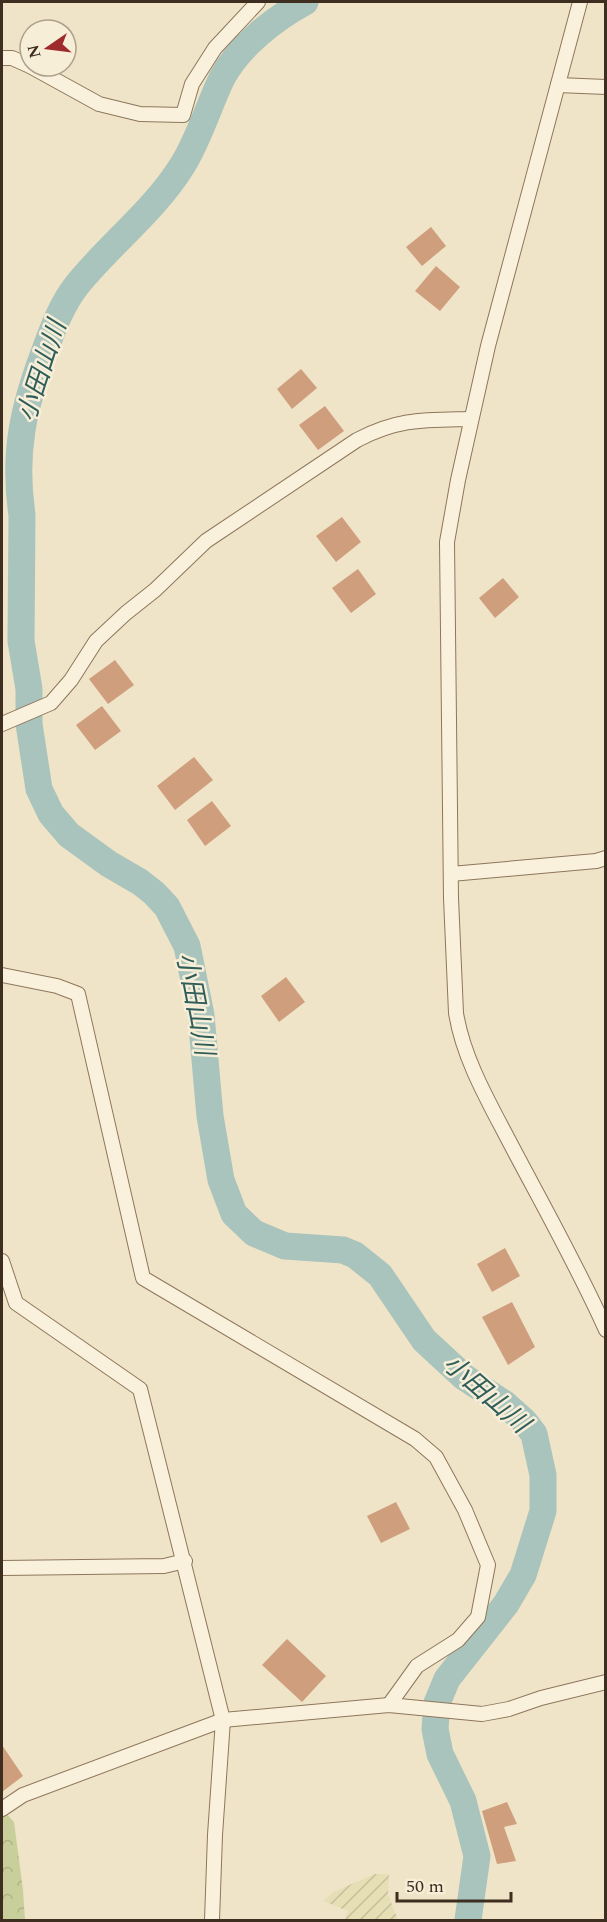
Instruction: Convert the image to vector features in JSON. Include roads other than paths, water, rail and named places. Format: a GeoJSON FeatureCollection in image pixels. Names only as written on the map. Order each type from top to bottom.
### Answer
{"type":"FeatureCollection","features":[{"type":"Feature","properties":{"kind":"street"},"geometry":{"type":"LineString","coordinates":[[52,78],[99,104],[140,114],[183,116],[192,84],[215,48],[258,2]]}},
{"type":"Feature","properties":{"kind":"street"},"geometry":{"type":"LineString","coordinates":[[580,2],[488,346],[447,542],[450,874],[456,1013],[459,1031],[485,1095],[604,1324]]}},
{"type":"Feature","properties":{"kind":"street"},"geometry":{"type":"LineString","coordinates":[[2,58],[18,61]]}},
{"type":"Feature","properties":{"kind":"street"},"geometry":{"type":"LineString","coordinates":[[558,85],[606,87]]}},
{"type":"Feature","properties":{"kind":"street"},"geometry":{"type":"LineString","coordinates":[[2,724],[51,703],[70,681],[96,640],[155,590],[206,541],[357,440],[378,429],[413,420],[471,419]]}},
{"type":"Feature","properties":{"kind":"street"},"geometry":{"type":"LineString","coordinates":[[450,874],[596,861],[606,858]]}},
{"type":"Feature","properties":{"kind":"street"},"geometry":{"type":"LineString","coordinates":[[2,975],[57,986],[78,994],[143,1278],[415,1439],[436,1457],[465,1510],[489,1565],[477,1617],[458,1640],[417,1666],[389,1705]]}},
{"type":"Feature","properties":{"kind":"street"},"geometry":{"type":"LineString","coordinates":[[2,1261],[16,1303],[140,1389],[185,1561],[223,1720],[212,1920]]}},
{"type":"Feature","properties":{"kind":"street"},"geometry":{"type":"LineString","coordinates":[[2,1568],[164,1566],[185,1561]]}},
{"type":"Feature","properties":{"kind":"street"},"geometry":{"type":"LineString","coordinates":[[2,1809],[23,1795],[223,1720],[389,1705],[482,1714],[509,1709],[606,1682]]}},
{"type":"Feature","properties":{"kind":"waterway","name":"小田山川"},"geometry":{"type":"LineString","coordinates":[[305,2],[258,34],[229,66],[182,166],[145,213],[77,285],[58,316],[31,392],[22,431],[19,471],[22,515],[21,641],[29,689],[29,724],[39,789],[51,814],[69,835],[154,893],[167,907],[187,946],[201,1015],[210,1116],[221,1180],[234,1214],[254,1233],[285,1246],[343,1250],[355,1255],[380,1275],[424,1340],[464,1377],[505,1404],[524,1421],[534,1434],[543,1475],[543,1511],[523,1575],[506,1604],[447,1679],[437,1703],[435,1729],[440,1754],[463,1801],[477,1856],[468,1920]]}}]}
